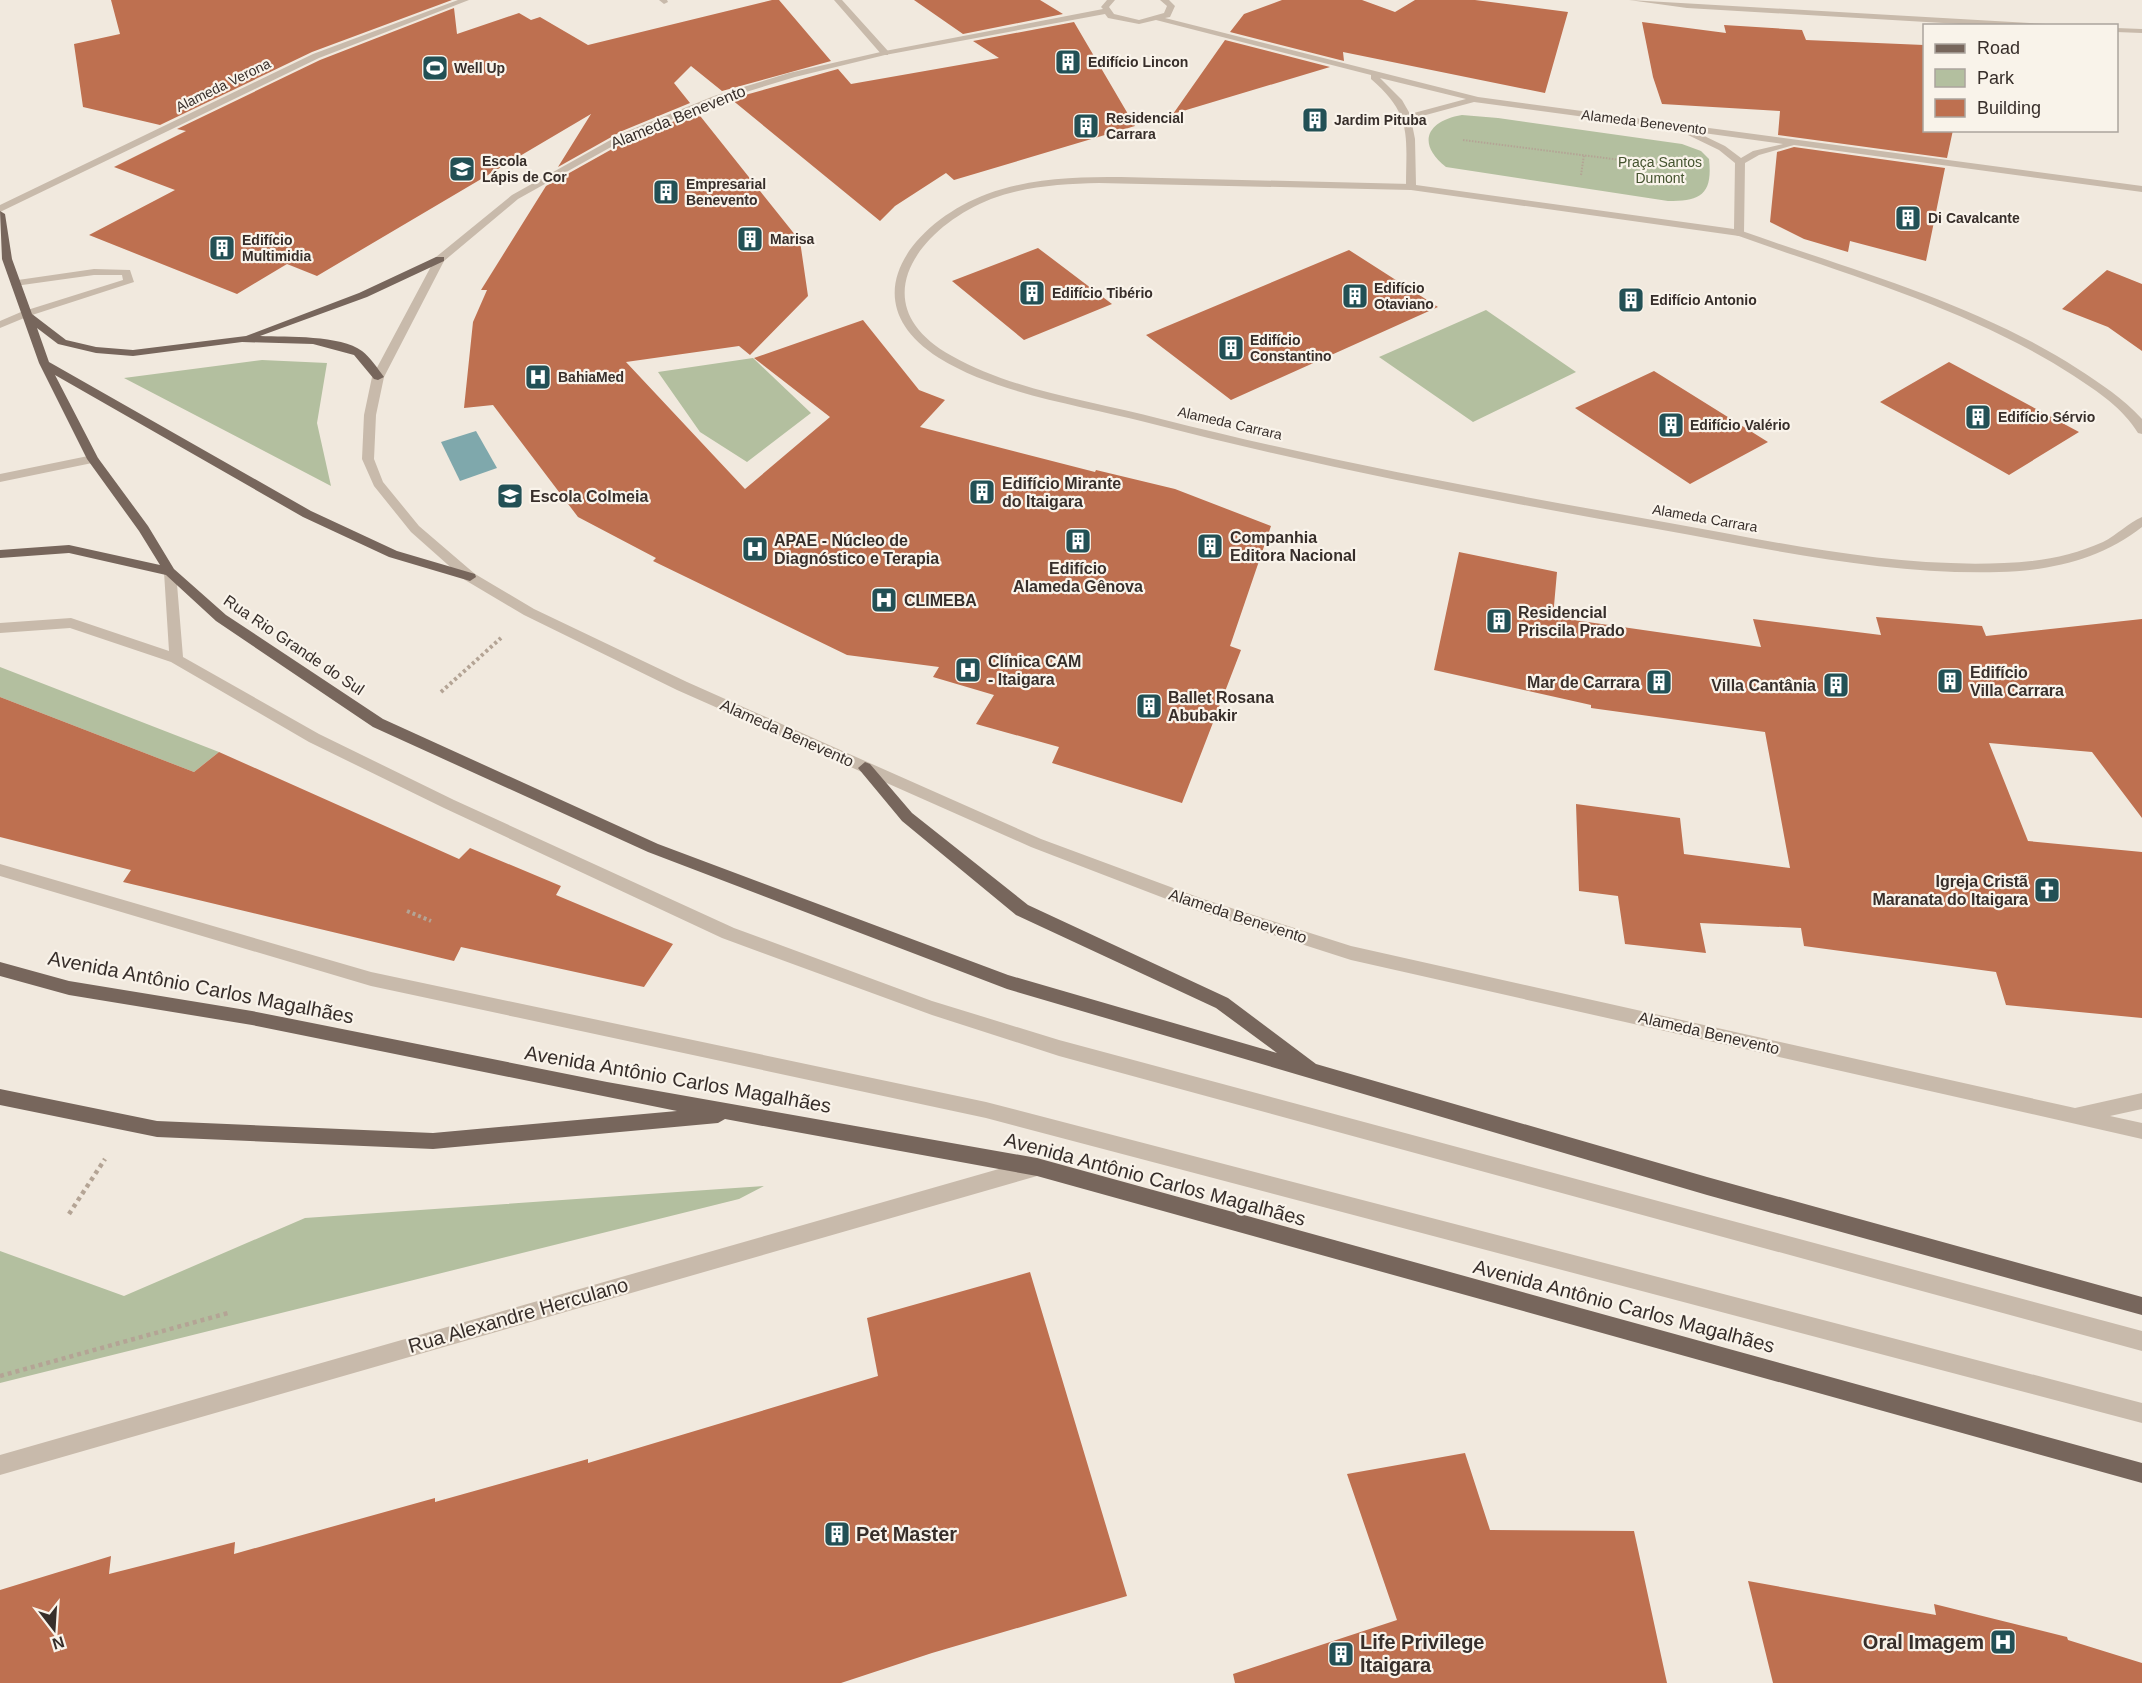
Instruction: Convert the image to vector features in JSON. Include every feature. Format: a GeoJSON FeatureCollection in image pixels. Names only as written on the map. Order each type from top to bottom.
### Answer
{"type":"FeatureCollection","features":[{"type":"Feature","properties":{"kind":"main road","name":"Rua Rio Grande do Sul"},"geometry":{"type":"LineString","coordinates":[[0,214],[7,259],[44,363],[93,459],[144,529],[170,572],[221,618],[378,723],[653,848],[996,978],[1319,1074]]}},
{"type":"Feature","properties":{"kind":"main road"},"geometry":{"type":"LineString","coordinates":[[242,339],[344,302],[440,259]]}},
{"type":"Feature","properties":{"kind":"main road"},"geometry":{"type":"LineString","coordinates":[[0,274],[15,283]]}},
{"type":"Feature","properties":{"kind":"main road"},"geometry":{"type":"LineString","coordinates":[[25,314],[62,342],[96,350],[133,353],[242,339],[313,341],[332,344],[358,353],[378,377]]}},
{"type":"Feature","properties":{"kind":"main road"},"geometry":{"type":"LineString","coordinates":[[44,363],[307,514],[393,554],[470,577]]}},
{"type":"Feature","properties":{"kind":"main road"},"geometry":{"type":"LineString","coordinates":[[0,554],[69,549],[170,572]]}},
{"type":"Feature","properties":{"kind":"main road"},"geometry":{"type":"LineString","coordinates":[[865,768],[907,817],[1022,910],[1222,1003],[1319,1074],[1707,1186],[2142,1306]]}},
{"type":"Feature","properties":{"kind":"main road","name":"Avenida Antônio Carlos Magalhães"},"geometry":{"type":"LineString","coordinates":[[0,969],[69,988],[252,1018],[607,1090],[1037,1167],[2142,1473]]}},
{"type":"Feature","properties":{"kind":"main road"},"geometry":{"type":"LineString","coordinates":[[0,1097],[157,1129],[433,1141],[740,1113]]}},
{"type":"Feature","properties":{"kind":"street","name":"Alameda Verona"},"geometry":{"type":"LineString","coordinates":[[0,209],[316,56],[465,0]]}},
{"type":"Feature","properties":{"kind":"street"},"geometry":{"type":"LineString","coordinates":[[838,0],[885,53]]}},
{"type":"Feature","properties":{"kind":"street"},"geometry":{"type":"LineString","coordinates":[[1109,13],[1106,7],[1111,0]]}},
{"type":"Feature","properties":{"kind":"street"},"geometry":{"type":"LineString","coordinates":[[1163,17],[1171,6],[1164,0]]}},
{"type":"Feature","properties":{"kind":"street"},"geometry":{"type":"LineString","coordinates":[[1633,0],[1687,6],[2010,24]]}},
{"type":"Feature","properties":{"kind":"street","name":"Alameda Benevento"},"geometry":{"type":"LineString","coordinates":[[2142,189],[1478,100],[1163,17],[1128,21],[1109,13],[885,53],[792,75],[717,98],[626,135],[515,197],[440,259],[378,377],[370,415],[368,459],[378,483],[415,529],[470,577],[550,622],[865,768],[1036,843],[1200,905],[1351,953],[2074,1115],[2142,1101]]}},
{"type":"Feature","properties":{"kind":"street"},"geometry":{"type":"LineString","coordinates":[[2118,30],[2142,31]]}},
{"type":"Feature","properties":{"kind":"street"},"geometry":{"type":"LineString","coordinates":[[1369,73],[1393,92],[1409,117],[1411,187]]}},
{"type":"Feature","properties":{"kind":"street"},"geometry":{"type":"LineString","coordinates":[[1409,117],[1448,105],[1478,100]]}},
{"type":"Feature","properties":{"kind":"street"},"geometry":{"type":"LineString","coordinates":[[1679,127],[1715,144],[1740,162]]}},
{"type":"Feature","properties":{"kind":"street"},"geometry":{"type":"LineString","coordinates":[[1740,162],[1756,153],[1804,143]]}},
{"type":"Feature","properties":{"kind":"street"},"geometry":{"type":"LineString","coordinates":[[1739,233],[1740,162]]}},
{"type":"Feature","properties":{"kind":"street","name":"Alameda Carrara"},"geometry":{"type":"LineString","coordinates":[[2142,430],[2138,420],[2111,395],[2037,347],[1960,312],[1739,233],[1411,187],[1100,180],[1030,187],[992,196],[945,221],[911,255],[899,278],[898,296],[904,319],[924,342],[957,363],[998,379],[1210,436],[1551,507],[1822,554],[1986,569],[2058,562],[2126,536],[2142,521]]}},
{"type":"Feature","properties":{"kind":"street","name":"Alameda Benevento"},"geometry":{"type":"LineString","coordinates":[[2099,182],[2142,182]]}},
{"type":"Feature","properties":{"kind":"street"},"geometry":{"type":"LineString","coordinates":[[0,325],[25,314],[129,282],[126,272],[94,272],[15,283]]}},
{"type":"Feature","properties":{"kind":"street"},"geometry":{"type":"LineString","coordinates":[[0,478],[93,459]]}},
{"type":"Feature","properties":{"kind":"street"},"geometry":{"type":"LineString","coordinates":[[170,572],[176,659]]}},
{"type":"Feature","properties":{"kind":"street"},"geometry":{"type":"LineString","coordinates":[[0,628],[71,623],[176,659],[314,738],[449,804],[717,928],[932,1008],[1059,1048],[2142,1341]]}},
{"type":"Feature","properties":{"kind":"street"},"geometry":{"type":"LineString","coordinates":[[0,870],[371,979],[986,1110],[2142,1413]]}},
{"type":"Feature","properties":{"kind":"street"},"geometry":{"type":"LineString","coordinates":[[2074,1115],[2142,1131]]}},
{"type":"Feature","properties":{"kind":"street","name":"Rua Alexandre Herculano"},"geometry":{"type":"LineString","coordinates":[[0,1465],[1037,1167]]}},
{"type":"Feature","properties":{"kind":"path"},"geometry":{"type":"LineString","coordinates":[[1462,140],[1681,167]]}},
{"type":"Feature","properties":{"kind":"path"},"geometry":{"type":"LineString","coordinates":[[1583,162],[1584,155]]}},
{"type":"Feature","properties":{"kind":"path"},"geometry":{"type":"LineString","coordinates":[[441,692],[502,637]]}},
{"type":"Feature","properties":{"kind":"path"},"geometry":{"type":"LineString","coordinates":[[407,911],[431,921]]}},
{"type":"Feature","properties":{"kind":"path"},"geometry":{"type":"LineString","coordinates":[[69,1214],[128,1124]]}},
{"type":"Feature","properties":{"kind":"path"},"geometry":{"type":"LineString","coordinates":[[0,1376],[228,1313]]}},
{"type":"Feature","properties":{"kind":"green space","name":"Praça Santos Dumont"},"geometry":{"type":"Polygon","coordinates":[[[1462,115],[1682,144],[1701,151],[1709,159],[1709,181],[1702,194],[1696,197],[1688,200],[1668,201],[1446,167],[1431,150],[1430,134],[1441,122],[1462,115]]]}},
{"type":"Feature","properties":{"kind":"green space"},"geometry":{"type":"Polygon","coordinates":[[[1486,310],[1576,372],[1473,422],[1379,357],[1486,310]]]}},
{"type":"Feature","properties":{"kind":"green space"},"geometry":{"type":"Polygon","coordinates":[[[753,358],[811,413],[747,462],[700,432],[658,372],[753,358]]]}},
{"type":"Feature","properties":{"kind":"green space"},"geometry":{"type":"Polygon","coordinates":[[[262,360],[327,363],[317,423],[331,486],[124,378],[262,360]]]}},
{"type":"Feature","properties":{"kind":"green space"},"geometry":{"type":"Polygon","coordinates":[[[0,667],[219,752],[194,772],[0,697],[0,667]]]}},
{"type":"Feature","properties":{"kind":"green space"},"geometry":{"type":"Polygon","coordinates":[[[764,1186],[739,1199],[0,1383],[0,1251],[124,1296],[305,1218],[764,1186]]]}},
{"type":"Feature","properties":{"kind":"water"},"geometry":{"type":"Polygon","coordinates":[[[476,431],[497,468],[460,481],[441,442],[476,431]]]}},
{"type":"Feature","properties":{"kind":"building"},"geometry":{"type":"Polygon","coordinates":[[[111,0],[452,0],[312,52],[160,125],[83,107],[74,44],[120,34],[111,0]]]}},
{"type":"Feature","properties":{"kind":"building"},"geometry":{"type":"Polygon","coordinates":[[[779,0],[831,61],[722,91],[691,66],[674,83],[690,103],[622,131],[558,167],[591,114],[317,276],[287,264],[237,294],[89,235],[175,190],[114,167],[186,131],[177,129],[320,60],[454,8],[457,34],[519,13],[531,20],[540,17],[588,45],[779,0]]]}},
{"type":"Feature","properties":{"kind":"building"},"geometry":{"type":"Polygon","coordinates":[[[914,0],[1040,0],[1063,14],[963,34],[914,0]]]}},
{"type":"Feature","properties":{"kind":"building"},"geometry":{"type":"Polygon","coordinates":[[[1282,0],[1362,0],[1395,12],[1415,0],[1475,0],[1568,12],[1545,93],[1343,52],[1344,61],[1230,32],[1244,14],[1282,0]]]}},
{"type":"Feature","properties":{"kind":"building"},"geometry":{"type":"Polygon","coordinates":[[[1074,22],[1135,126],[954,180],[946,173],[895,206],[880,221],[731,99],[838,69],[851,84],[999,58],[973,41],[1074,22]]]}},
{"type":"Feature","properties":{"kind":"building"},"geometry":{"type":"Polygon","coordinates":[[[1642,22],[1726,33],[1724,25],[1802,30],[1806,40],[1923,45],[1923,132],[1953,132],[1947,158],[1778,135],[1780,111],[1662,104],[1653,77],[1642,22]]]}},
{"type":"Feature","properties":{"kind":"building"},"geometry":{"type":"Polygon","coordinates":[[[1225,40],[1330,67],[1173,114],[1225,40]]]}},
{"type":"Feature","properties":{"kind":"building"},"geometry":{"type":"Polygon","coordinates":[[[697,112],[800,241],[808,296],[750,355],[739,346],[626,362],[745,489],[830,417],[754,358],[863,320],[919,390],[945,400],[920,427],[1095,472],[1096,470],[1175,489],[1271,526],[1230,646],[1241,650],[1182,803],[1052,763],[1059,747],[976,724],[994,695],[933,677],[939,667],[847,655],[653,561],[656,558],[578,517],[493,405],[464,408],[473,322],[487,290],[481,290],[546,186],[630,139],[697,112]]]}},
{"type":"Feature","properties":{"kind":"building"},"geometry":{"type":"Polygon","coordinates":[[[1794,147],[1945,168],[1926,261],[1850,241],[1848,252],[1804,239],[1770,222],[1777,152],[1794,147]]]}},
{"type":"Feature","properties":{"kind":"building","name":"Edifício Tibério"},"geometry":{"type":"Polygon","coordinates":[[[1038,248],[1112,304],[1024,340],[952,281],[1038,248]]]}},
{"type":"Feature","properties":{"kind":"building"},"geometry":{"type":"Polygon","coordinates":[[[1349,250],[1438,307],[1231,400],[1146,335],[1349,250]]]}},
{"type":"Feature","properties":{"kind":"building"},"geometry":{"type":"Polygon","coordinates":[[[2107,270],[2142,284],[2142,351],[2108,327],[2062,309],[2107,270]]]}},
{"type":"Feature","properties":{"kind":"building","name":"Edifício Sérvio"},"geometry":{"type":"Polygon","coordinates":[[[1949,362],[2079,432],[2009,475],[1880,402],[1949,362]]]}},
{"type":"Feature","properties":{"kind":"building","name":"Edifício Valério"},"geometry":{"type":"Polygon","coordinates":[[[1654,371],[1768,442],[1690,484],[1575,408],[1654,371]]]}},
{"type":"Feature","properties":{"kind":"building"},"geometry":{"type":"Polygon","coordinates":[[[1459,552],[1557,572],[1553,617],[1761,647],[1753,619],[1881,635],[1876,617],[1982,626],[1986,636],[2142,619],[2142,818],[2092,752],[1989,743],[2028,841],[2142,852],[2142,1018],[2006,1005],[1996,972],[1804,946],[1801,928],[1700,923],[1706,953],[1625,944],[1618,896],[1579,891],[1576,804],[1680,818],[1684,854],[1790,868],[1765,732],[1591,708],[1591,705],[1434,670],[1459,552]]]}},
{"type":"Feature","properties":{"kind":"building"},"geometry":{"type":"Polygon","coordinates":[[[0,697],[194,772],[219,752],[459,859],[470,848],[561,886],[556,895],[673,944],[644,987],[461,947],[454,961],[123,882],[131,870],[0,837],[0,697]]]}},
{"type":"Feature","properties":{"kind":"building"},"geometry":{"type":"Polygon","coordinates":[[[1030,1272],[1127,1596],[932,1653],[841,1683],[0,1683],[0,1590],[111,1556],[109,1574],[235,1542],[234,1554],[435,1498],[435,1502],[588,1459],[588,1463],[878,1376],[867,1318],[1030,1272]]]}},
{"type":"Feature","properties":{"kind":"building"},"geometry":{"type":"Polygon","coordinates":[[[1465,1453],[1490,1530],[1634,1531],[1667,1683],[1235,1683],[1233,1674],[1397,1620],[1347,1474],[1465,1453]]]}},
{"type":"Feature","properties":{"kind":"building"},"geometry":{"type":"Polygon","coordinates":[[[1748,1581],[1936,1615],[1934,1604],[2067,1637],[2068,1640],[2142,1663],[2142,1683],[1773,1683],[1748,1581]]]}},
{"type":"Feature","properties":{"kind":"place","name":"Edifício Lincon"},"geometry":{"type":"Point","coordinates":[1068,62]}},
{"type":"Feature","properties":{"kind":"place","name":"Well Up"},"geometry":{"type":"Point","coordinates":[435,68]}},
{"type":"Feature","properties":{"kind":"place","name":"Jardim Pituba"},"geometry":{"type":"Point","coordinates":[1315,120]}},
{"type":"Feature","properties":{"kind":"place","name":"Residencial Carrara"},"geometry":{"type":"Point","coordinates":[1086,126]}},
{"type":"Feature","properties":{"kind":"place","name":"Escola Lápis de Cor"},"geometry":{"type":"Point","coordinates":[462,169]}},
{"type":"Feature","properties":{"kind":"place","name":"Empresarial Benevento"},"geometry":{"type":"Point","coordinates":[666,192]}},
{"type":"Feature","properties":{"kind":"place","name":"Di Cavalcante"},"geometry":{"type":"Point","coordinates":[1908,218]}},
{"type":"Feature","properties":{"kind":"place","name":"Marisa"},"geometry":{"type":"Point","coordinates":[750,239]}},
{"type":"Feature","properties":{"kind":"place","name":"Edifício Multimidia"},"geometry":{"type":"Point","coordinates":[222,248]}},
{"type":"Feature","properties":{"kind":"place","name":"Edifício Tibério"},"geometry":{"type":"Point","coordinates":[1032,293]}},
{"type":"Feature","properties":{"kind":"place","name":"Edifício Otaviano"},"geometry":{"type":"Point","coordinates":[1355,296]}},
{"type":"Feature","properties":{"kind":"place","name":"Edifício Antonio"},"geometry":{"type":"Point","coordinates":[1631,300]}},
{"type":"Feature","properties":{"kind":"place","name":"Edifício Constantino"},"geometry":{"type":"Point","coordinates":[1231,348]}},
{"type":"Feature","properties":{"kind":"place","name":"BahiaMed"},"geometry":{"type":"Point","coordinates":[538,377]}},
{"type":"Feature","properties":{"kind":"place","name":"Edifício Sérvio"},"geometry":{"type":"Point","coordinates":[1978,417]}},
{"type":"Feature","properties":{"kind":"place","name":"Edifício Valério"},"geometry":{"type":"Point","coordinates":[1671,425]}},
{"type":"Feature","properties":{"kind":"place","name":"Edifício Mirante do Itaigara"},"geometry":{"type":"Point","coordinates":[982,492]}},
{"type":"Feature","properties":{"kind":"place","name":"Escola Colmeia"},"geometry":{"type":"Point","coordinates":[510,496]}},
{"type":"Feature","properties":{"kind":"place","name":"Edifício Alameda Gênova"},"geometry":{"type":"Point","coordinates":[1078,541]}},
{"type":"Feature","properties":{"kind":"place","name":"Companhia Editora Nacional"},"geometry":{"type":"Point","coordinates":[1210,546]}},
{"type":"Feature","properties":{"kind":"place","name":"APAE - Núcleo de Diagnóstico e Terapia"},"geometry":{"type":"Point","coordinates":[755,549]}},
{"type":"Feature","properties":{"kind":"place","name":"CLIMEBA"},"geometry":{"type":"Point","coordinates":[884,600]}},
{"type":"Feature","properties":{"kind":"place","name":"Residencial Priscila Prado"},"geometry":{"type":"Point","coordinates":[1499,621]}},
{"type":"Feature","properties":{"kind":"place","name":"Clínica CAM - Itaigara"},"geometry":{"type":"Point","coordinates":[968,670]}},
{"type":"Feature","properties":{"kind":"place","name":"Edifício Villa Carrara"},"geometry":{"type":"Point","coordinates":[1950,681]}},
{"type":"Feature","properties":{"kind":"place","name":"Mar de Carrara"},"geometry":{"type":"Point","coordinates":[1659,682]}},
{"type":"Feature","properties":{"kind":"place","name":"Villa Cantânia"},"geometry":{"type":"Point","coordinates":[1836,685]}},
{"type":"Feature","properties":{"kind":"place","name":"Ballet Rosana Abubakir"},"geometry":{"type":"Point","coordinates":[1149,706]}},
{"type":"Feature","properties":{"kind":"place","name":"Igreja Cristã Maranata do Itaigara"},"geometry":{"type":"Point","coordinates":[2047,890]}},
{"type":"Feature","properties":{"kind":"place","name":"Pet Master"},"geometry":{"type":"Point","coordinates":[837,1534]}},
{"type":"Feature","properties":{"kind":"place","name":"Oral Imagem"},"geometry":{"type":"Point","coordinates":[2003,1642]}},
{"type":"Feature","properties":{"kind":"place","name":"Life Privilege Itaigara"},"geometry":{"type":"Point","coordinates":[1341,1654]}}]}
